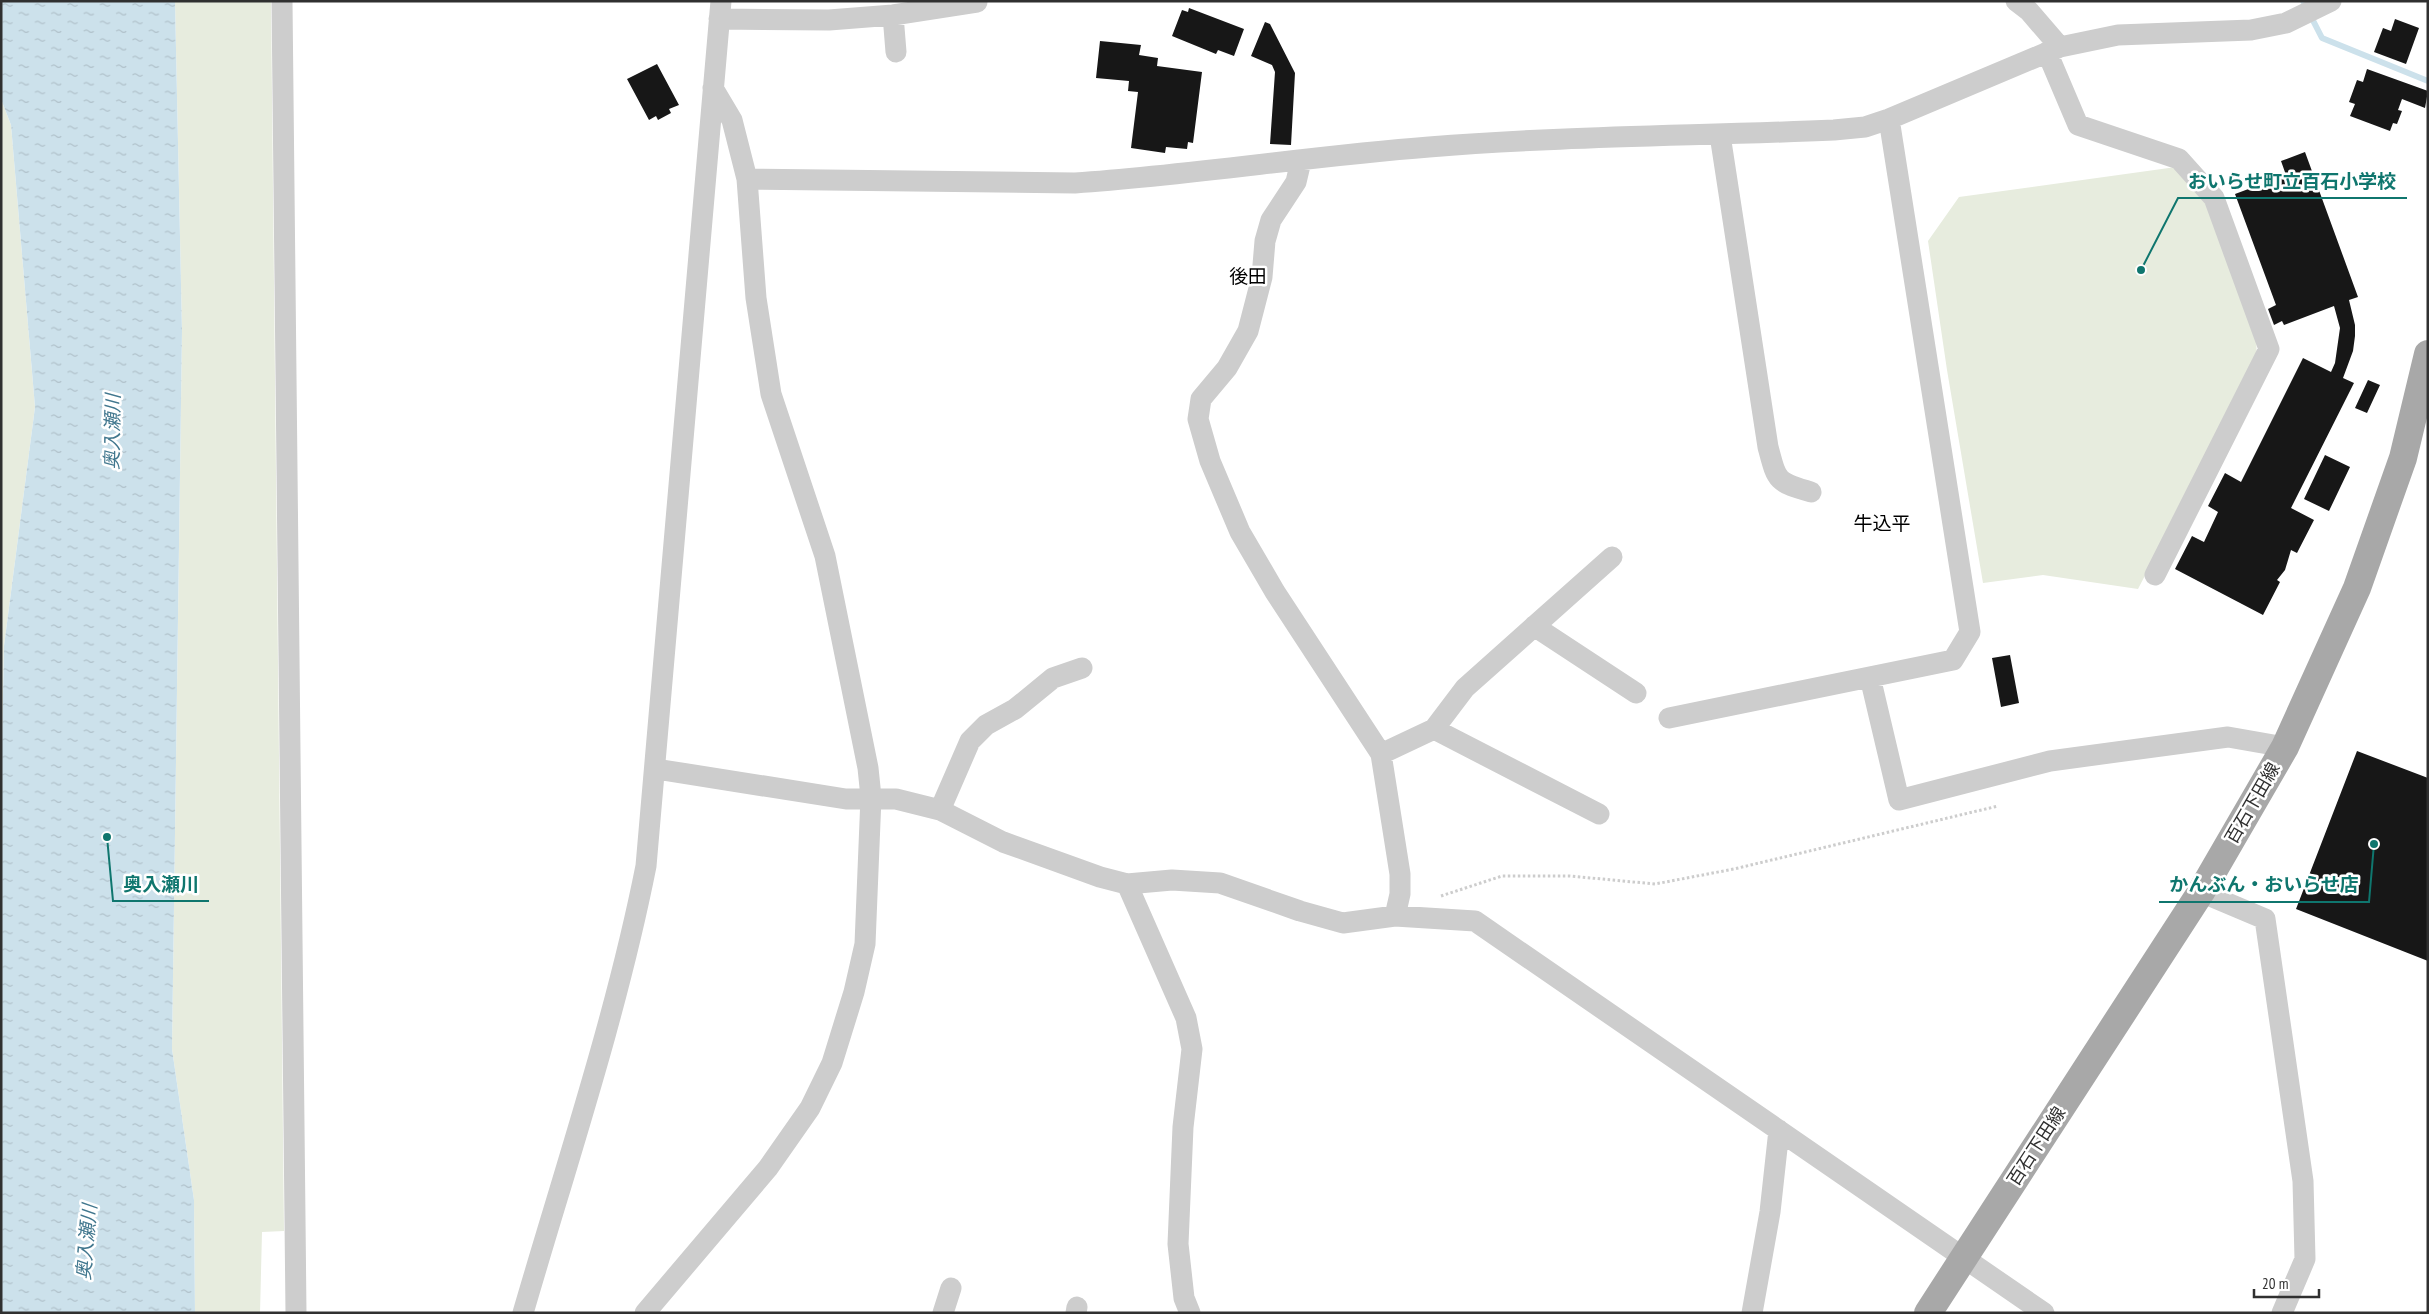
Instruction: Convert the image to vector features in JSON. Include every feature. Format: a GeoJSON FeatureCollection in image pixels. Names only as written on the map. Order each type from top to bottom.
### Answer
{"type":"FeatureCollection","features":[{"type":"Feature","properties":{"kind":"main road","name":"百石下田線"},"geometry":{"type":"LineString","coordinates":[[1928,1313],[2201,892],[2285,747],[2352,601],[2403,458],[2428,354]]}},
{"type":"Feature","properties":{"kind":"street"},"geometry":{"type":"LineString","coordinates":[[282,1],[296,1313]]}},
{"type":"Feature","properties":{"kind":"street"},"geometry":{"type":"LineString","coordinates":[[2016,1],[2029,11],[2053,49],[2078,125],[2179,159],[2214,198],[2269,349],[2155,576]]}},
{"type":"Feature","properties":{"kind":"street"},"geometry":{"type":"LineString","coordinates":[[747,179],[1075,183],[1428,147],[1541,140],[1720,135],[1865,127],[1889,119],[2053,49],[2118,35],[2251,30],[2286,23],[2330,1]]}},
{"type":"Feature","properties":{"kind":"street"},"geometry":{"type":"LineString","coordinates":[[523,1313],[635,920],[646,866],[656,769],[720,10],[829,20],[893,15],[977,2]]}},
{"type":"Feature","properties":{"kind":"street"},"geometry":{"type":"LineString","coordinates":[[893,15],[896,52]]}},
{"type":"Feature","properties":{"kind":"street"},"geometry":{"type":"LineString","coordinates":[[645,1313],[768,1168],[810,1108],[832,1063],[854,992],[865,944],[871,797],[868,768],[825,556],[772,394],[756,298],[747,179],[732,120],[713,88]]}},
{"type":"Feature","properties":{"kind":"street"},"geometry":{"type":"LineString","coordinates":[[1669,718],[1953,660],[1970,632],[1889,119]]}},
{"type":"Feature","properties":{"kind":"street"},"geometry":{"type":"LineString","coordinates":[[1720,135],[1768,447],[1776,476],[1787,485],[1811,492]]}},
{"type":"Feature","properties":{"kind":"street"},"geometry":{"type":"LineString","coordinates":[[1301,161],[1296,182],[1271,220],[1265,241],[1262,277],[1248,331],[1227,368],[1201,398],[1198,420],[1210,461],[1240,532],[1275,592],[1381,754],[1400,874],[1400,894],[1395,916]]}},
{"type":"Feature","properties":{"kind":"street"},"geometry":{"type":"LineString","coordinates":[[1381,754],[1434,729],[1465,688],[1612,557]]}},
{"type":"Feature","properties":{"kind":"street"},"geometry":{"type":"LineString","coordinates":[[1534,626],[1636,693]]}},
{"type":"Feature","properties":{"kind":"street"},"geometry":{"type":"LineString","coordinates":[[940,810],[970,741],[986,725],[1015,709],[1053,678],[1082,668]]}},
{"type":"Feature","properties":{"kind":"street"},"geometry":{"type":"LineString","coordinates":[[1870,677],[1899,800],[2050,761],[2228,736],[2285,747]]}},
{"type":"Feature","properties":{"kind":"street"},"geometry":{"type":"LineString","coordinates":[[1434,729],[1599,814]]}},
{"type":"Feature","properties":{"kind":"street"},"geometry":{"type":"LineString","coordinates":[[656,769],[846,799],[871,797],[896,799],[940,810],[1003,842],[1100,877],[1127,884],[1172,880],[1220,883],[1300,911],[1344,923],[1395,916],[1475,921],[2044,1313]]}},
{"type":"Feature","properties":{"kind":"street"},"geometry":{"type":"LineString","coordinates":[[1127,884],[1186,1018],[1192,1049],[1183,1127],[1178,1244],[1184,1298],[1190,1313]]}},
{"type":"Feature","properties":{"kind":"street"},"geometry":{"type":"LineString","coordinates":[[2201,892],[2265,919],[2303,1181],[2304,1260],[2282,1313]]}},
{"type":"Feature","properties":{"kind":"street"},"geometry":{"type":"LineString","coordinates":[[1752,1313],[1770,1212],[1779,1130]]}},
{"type":"Feature","properties":{"kind":"street"},"geometry":{"type":"LineString","coordinates":[[943,1313],[951,1288]]}},
{"type":"Feature","properties":{"kind":"path"},"geometry":{"type":"LineString","coordinates":[[1400,894],[1434,899],[1502,876],[1570,876],[1655,884],[1734,869],[1998,806]]}},
{"type":"Feature","properties":{"kind":"shaded area"},"geometry":{"type":"Polygon","coordinates":[[[175,1],[271,1],[284,1231],[262,1232],[260,1313],[195,1313],[194,1200],[172,1049],[182,331],[175,1]]]}},
{"type":"Feature","properties":{"kind":"shaded area"},"geometry":{"type":"Polygon","coordinates":[[[1,99],[11,125],[35,407],[4,646],[1,795],[1,99]]]}},
{"type":"Feature","properties":{"kind":"shaded area"},"geometry":{"type":"Polygon","coordinates":[[[2176,167],[2204,199],[2256,334],[2257,360],[2138,589],[2043,575],[1983,583],[1947,370],[1928,241],[1959,197],[2176,167]]]}},
{"type":"Feature","properties":{"kind":"water"},"geometry":{"type":"Polygon","coordinates":[[[1,1],[175,1],[182,331],[172,1049],[194,1200],[195,1313],[1,1313],[1,795],[4,646],[35,407],[11,125],[1,99],[1,1]]]}},
{"type":"Feature","properties":{"kind":"building"},"geometry":{"type":"Polygon","coordinates":[[[1189,8],[1244,29],[1234,56],[1218,50],[1216,54],[1172,36],[1182,10],[1188,12],[1189,8]]]}},
{"type":"Feature","properties":{"kind":"building"},"geometry":{"type":"Polygon","coordinates":[[[2395,19],[2419,28],[2406,64],[2374,52],[2383,28],[2391,31],[2395,19]]]}},
{"type":"Feature","properties":{"kind":"building"},"geometry":{"type":"Polygon","coordinates":[[[1265,22],[1270,24],[1295,73],[1291,145],[1270,144],[1275,72],[1272,65],[1251,56],[1265,22]]]}},
{"type":"Feature","properties":{"kind":"building"},"geometry":{"type":"Polygon","coordinates":[[[1100,41],[1141,45],[1139,55],[1158,58],[1157,66],[1202,72],[1193,143],[1188,142],[1187,149],[1166,147],[1165,153],[1131,148],[1138,92],[1128,91],[1129,81],[1096,78],[1100,41]]]}},
{"type":"Feature","properties":{"kind":"building"},"geometry":{"type":"Polygon","coordinates":[[[657,64],[679,105],[669,109],[671,113],[658,120],[656,116],[649,120],[627,79],[657,64]]]}},
{"type":"Feature","properties":{"kind":"building"},"geometry":{"type":"Polygon","coordinates":[[[2367,69],[2428,91],[2425,108],[2402,99],[2398,110],[2402,111],[2397,124],[2393,123],[2390,131],[2350,116],[2355,104],[2349,102],[2357,80],[2363,82],[2367,69]]]}},
{"type":"Feature","properties":{"kind":"building"},"geometry":{"type":"Polygon","coordinates":[[[2305,152],[2358,297],[2349,300],[2355,325],[2355,336],[2353,351],[2343,378],[2354,383],[2291,508],[2314,520],[2297,553],[2291,550],[2285,570],[2277,580],[2280,582],[2263,615],[2175,569],[2192,536],[2204,542],[2218,512],[2208,506],[2225,473],[2241,482],[2303,358],[2331,372],[2335,363],[2340,328],[2334,306],[2284,325],[2282,321],[2274,325],[2268,309],[2276,305],[2235,194],[2286,175],[2281,161],[2305,152]]]}},
{"type":"Feature","properties":{"kind":"building"},"geometry":{"type":"Polygon","coordinates":[[[2368,380],[2380,385],[2367,413],[2355,408],[2368,380]]]}},
{"type":"Feature","properties":{"kind":"building"},"geometry":{"type":"Polygon","coordinates":[[[2325,455],[2350,467],[2329,511],[2304,499],[2325,455]]]}},
{"type":"Feature","properties":{"kind":"building"},"geometry":{"type":"Polygon","coordinates":[[[2010,655],[2019,703],[2001,707],[1992,658],[2010,655]]]}},
{"type":"Feature","properties":{"kind":"building"},"geometry":{"type":"Polygon","coordinates":[[[2357,751],[2428,778],[2428,961],[2296,909],[2357,751]]]}},
{"type":"Feature","properties":{"kind":"waterway"},"geometry":{"type":"LineString","coordinates":[[2303,1],[2322,38],[2428,81]]}},
{"type":"Feature","properties":{"kind":"place","name":"おいらせ町立百石小学校"},"geometry":{"type":"Point","coordinates":[2141,270]}},
{"type":"Feature","properties":{"kind":"place","name":"奥入瀬川"},"geometry":{"type":"Point","coordinates":[107,837]}},
{"type":"Feature","properties":{"kind":"place","name":"かんぶん・おいらせ店"},"geometry":{"type":"Point","coordinates":[2374,844]}},
{"type":"Feature","properties":{"kind":"district","name":"後田"},"geometry":{"type":"Point","coordinates":[1248,276]}},
{"type":"Feature","properties":{"kind":"district","name":"牛込平"},"geometry":{"type":"Point","coordinates":[1882,523]}}]}
